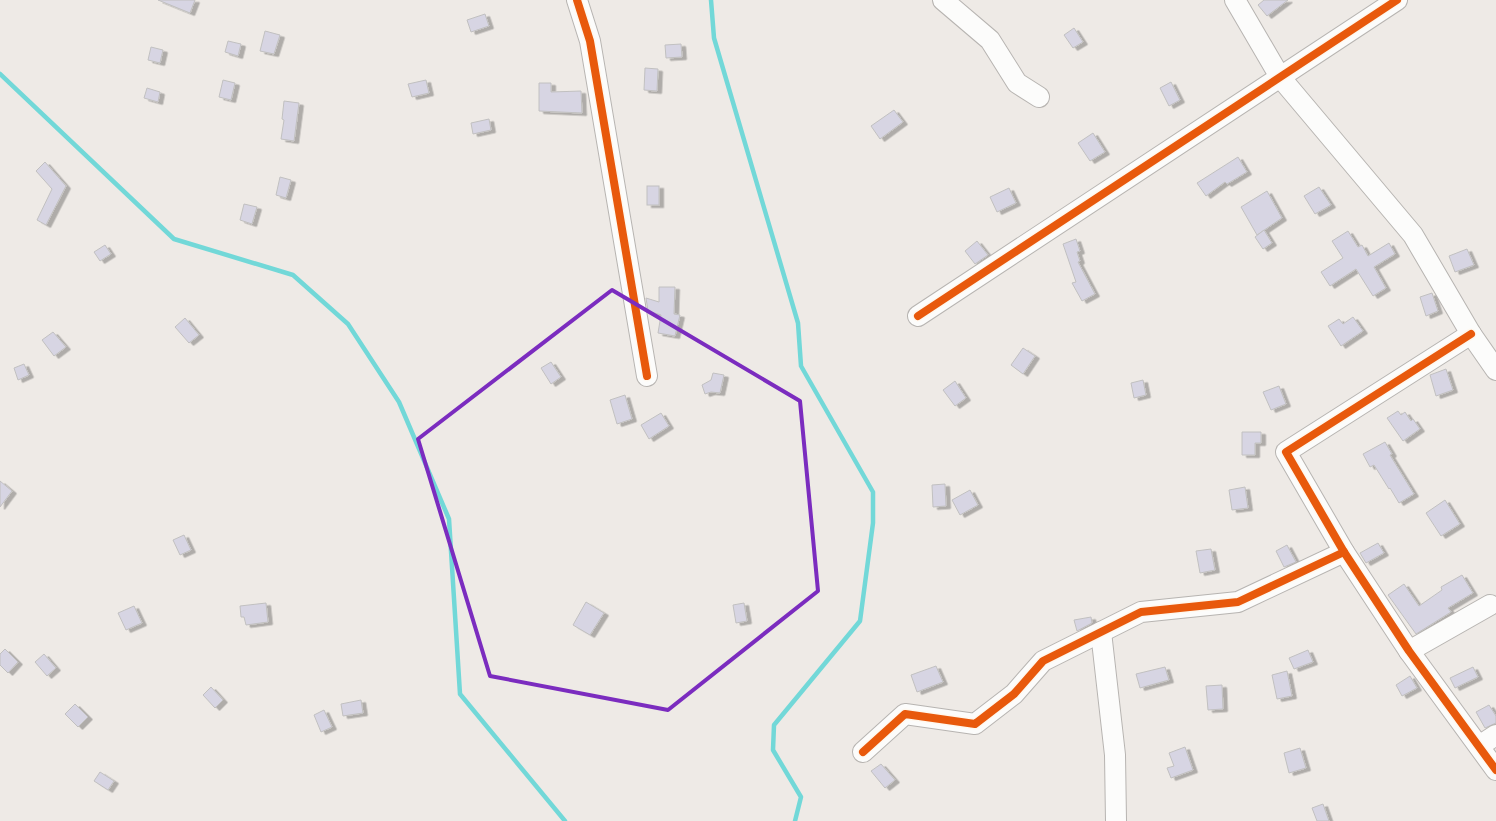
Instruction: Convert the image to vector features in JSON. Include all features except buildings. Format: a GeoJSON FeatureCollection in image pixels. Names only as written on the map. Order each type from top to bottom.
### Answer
{"type":"FeatureCollection","features":[{"type":"Feature","properties":{"kind":"street"},"geometry":{"type":"LineString","coordinates":[[577,0],[590,41],[647,376]]}},
{"type":"Feature","properties":{"kind":"street"},"geometry":{"type":"LineString","coordinates":[[943,0],[990,40],[1017,83],[1038,97]]}},
{"type":"Feature","properties":{"kind":"street"},"geometry":{"type":"LineString","coordinates":[[1235,0],[1280,77],[1412,235],[1471,334],[1496,370]]}},
{"type":"Feature","properties":{"kind":"street"},"geometry":{"type":"LineString","coordinates":[[918,316],[1397,0]]}},
{"type":"Feature","properties":{"kind":"street"},"geometry":{"type":"LineString","coordinates":[[1471,334],[1286,452],[1344,552],[1409,651],[1496,770]]}},
{"type":"Feature","properties":{"kind":"street"},"geometry":{"type":"LineString","coordinates":[[863,752],[905,714],[975,724],[1014,694],[1044,661],[1140,612],[1238,602],[1344,552]]}},
{"type":"Feature","properties":{"kind":"street"},"geometry":{"type":"LineString","coordinates":[[1409,651],[1490,605]]}},
{"type":"Feature","properties":{"kind":"street"},"geometry":{"type":"LineString","coordinates":[[1101,632],[1116,755],[1116,821]]}},
{"type":"Feature","properties":{"kind":"street"},"geometry":{"type":"LineString","coordinates":[[1479,746],[1496,735]]}},
{"type":"Feature","properties":{"kind":"highlighted area"},"geometry":{"type":"Polygon","coordinates":[[[612,290],[800,401],[818,591],[668,710],[490,676],[418,439],[612,290]]]}},
{"type":"Feature","properties":{"kind":"waterway"},"geometry":{"type":"LineString","coordinates":[[711,0],[714,38],[798,323],[801,366],[873,492],[873,523],[860,621],[774,725],[773,750],[801,797],[795,821]]}},
{"type":"Feature","properties":{"kind":"waterway"},"geometry":{"type":"LineString","coordinates":[[0,74],[174,239],[293,275],[348,324],[399,402],[449,519],[460,694],[565,821]]}},
{"type":"Feature","properties":{"kind":"cycle path"},"geometry":{"type":"LineString","coordinates":[[577,0],[590,41],[647,376]]}},
{"type":"Feature","properties":{"kind":"cycle path"},"geometry":{"type":"LineString","coordinates":[[918,316],[1397,0]]}},
{"type":"Feature","properties":{"kind":"cycle path"},"geometry":{"type":"LineString","coordinates":[[1471,334],[1286,452],[1344,552],[1409,651],[1496,770]]}},
{"type":"Feature","properties":{"kind":"cycle path"},"geometry":{"type":"LineString","coordinates":[[863,752],[905,714],[975,724],[1014,694],[1043,661],[1141,612],[1238,602],[1344,552]]}}]}
